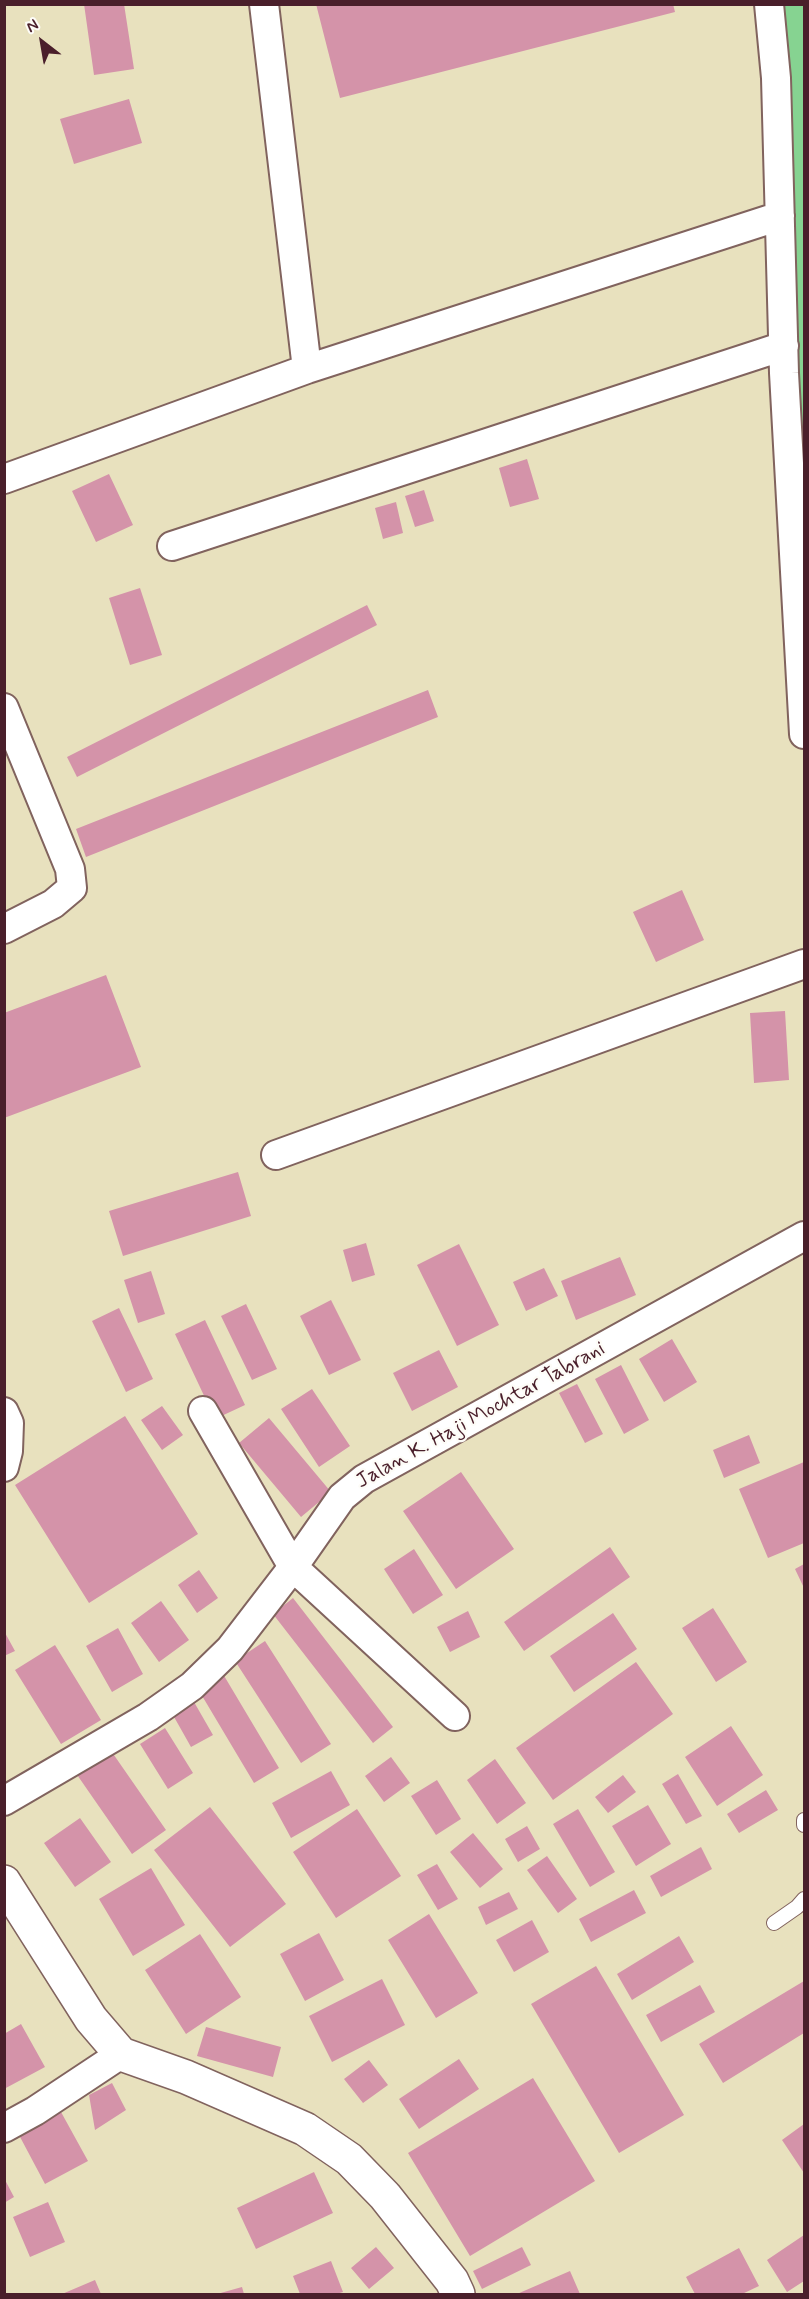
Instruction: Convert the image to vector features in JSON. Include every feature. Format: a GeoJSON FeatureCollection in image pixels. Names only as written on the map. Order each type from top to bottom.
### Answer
{"type":"FeatureCollection","features":[{"type":"Feature","properties":{"kind":"street"},"geometry":{"type":"LineString","coordinates":[[264,4],[307,369]]}},
{"type":"Feature","properties":{"kind":"street"},"geometry":{"type":"LineString","coordinates":[[770,4],[776,78],[780,216],[791,365],[804,734]]}},
{"type":"Feature","properties":{"kind":"street"},"geometry":{"type":"LineString","coordinates":[[4,479],[307,369],[780,216]]}},
{"type":"Feature","properties":{"kind":"street"},"geometry":{"type":"LineString","coordinates":[[172,546],[791,365]]}},
{"type":"Feature","properties":{"kind":"street"},"geometry":{"type":"LineString","coordinates":[[4,708],[70,868],[72,888],[53,904],[4,928]]}},
{"type":"Feature","properties":{"kind":"street"},"geometry":{"type":"LineString","coordinates":[[276,1155],[804,964]]}},
{"type":"Feature","properties":{"kind":"street","name":"Jalan K. Haji Mochtar Tabrani"},"geometry":{"type":"LineString","coordinates":[[4,1801],[148,1717],[192,1686],[231,1649],[342,1497],[364,1479],[804,1236]]}},
{"type":"Feature","properties":{"kind":"street"},"geometry":{"type":"LineString","coordinates":[[203,1411],[293,1567],[454,1716]]}},
{"type":"Feature","properties":{"kind":"street"},"geometry":{"type":"LineString","coordinates":[[4,1412],[9,1423],[8,1452],[4,1467]]}},
{"type":"Feature","properties":{"kind":"street"},"geometry":{"type":"LineString","coordinates":[[4,1882],[91,2019],[121,2054],[186,2077],[304,2128],[349,2158],[385,2196],[452,2282],[458,2295]]}},
{"type":"Feature","properties":{"kind":"street"},"geometry":{"type":"LineString","coordinates":[[4,2128],[35,2111],[121,2054]]}},
{"type":"Feature","properties":{"kind":"lane"},"geometry":{"type":"LineString","coordinates":[[804,1820],[804,1825]]}},
{"type":"Feature","properties":{"kind":"lane"},"geometry":{"type":"LineString","coordinates":[[774,1923],[797,1907],[804,1899]]}},
{"type":"Feature","properties":{"kind":"green space"},"geometry":{"type":"Polygon","coordinates":[[[769,5],[804,5],[804,735],[769,5]]]}},
{"type":"Feature","properties":{"kind":"building"},"geometry":{"type":"Polygon","coordinates":[[[84,4],[124,4],[134,69],[94,75],[84,4]]]}},
{"type":"Feature","properties":{"kind":"building"},"geometry":{"type":"Polygon","coordinates":[[[316,4],[673,4],[675,12],[340,98],[316,4]]]}},
{"type":"Feature","properties":{"kind":"building"},"geometry":{"type":"Polygon","coordinates":[[[129,99],[142,143],[74,164],[60,119],[129,99]]]}},
{"type":"Feature","properties":{"kind":"building"},"geometry":{"type":"Polygon","coordinates":[[[527,459],[539,499],[510,507],[499,468],[527,459]]]}},
{"type":"Feature","properties":{"kind":"building"},"geometry":{"type":"Polygon","coordinates":[[[109,474],[133,525],[96,542],[72,491],[109,474]]]}},
{"type":"Feature","properties":{"kind":"building"},"geometry":{"type":"Polygon","coordinates":[[[424,490],[434,521],[415,527],[405,496],[424,490]]]}},
{"type":"Feature","properties":{"kind":"building"},"geometry":{"type":"Polygon","coordinates":[[[396,502],[403,533],[383,539],[375,508],[396,502]]]}},
{"type":"Feature","properties":{"kind":"building"},"geometry":{"type":"Polygon","coordinates":[[[140,588],[162,655],[130,665],[109,598],[140,588]]]}},
{"type":"Feature","properties":{"kind":"building"},"geometry":{"type":"Polygon","coordinates":[[[367,605],[377,625],[77,777],[67,757],[367,605]]]}},
{"type":"Feature","properties":{"kind":"building"},"geometry":{"type":"Polygon","coordinates":[[[428,690],[438,717],[86,857],[76,829],[428,690]]]}},
{"type":"Feature","properties":{"kind":"building"},"geometry":{"type":"Polygon","coordinates":[[[682,890],[704,940],[656,962],[633,912],[682,890]]]}},
{"type":"Feature","properties":{"kind":"building"},"geometry":{"type":"Polygon","coordinates":[[[106,975],[141,1067],[4,1118],[4,1013],[106,975]]]}},
{"type":"Feature","properties":{"kind":"building"},"geometry":{"type":"Polygon","coordinates":[[[785,1011],[789,1080],[754,1083],[750,1013],[785,1011]]]}},
{"type":"Feature","properties":{"kind":"building"},"geometry":{"type":"Polygon","coordinates":[[[238,1172],[251,1216],[123,1256],[109,1211],[238,1172]]]}},
{"type":"Feature","properties":{"kind":"building"},"geometry":{"type":"Polygon","coordinates":[[[366,1243],[375,1275],[352,1282],[343,1250],[366,1243]]]}},
{"type":"Feature","properties":{"kind":"building"},"geometry":{"type":"Polygon","coordinates":[[[459,1244],[499,1325],[457,1346],[417,1265],[459,1244]]]}},
{"type":"Feature","properties":{"kind":"building"},"geometry":{"type":"Polygon","coordinates":[[[620,1257],[636,1295],[576,1320],[561,1281],[620,1257]]]}},
{"type":"Feature","properties":{"kind":"building"},"geometry":{"type":"Polygon","coordinates":[[[544,1268],[558,1296],[526,1311],[513,1282],[544,1268]]]}},
{"type":"Feature","properties":{"kind":"building"},"geometry":{"type":"Polygon","coordinates":[[[151,1271],[165,1314],[138,1323],[124,1280],[151,1271]]]}},
{"type":"Feature","properties":{"kind":"building"},"geometry":{"type":"Polygon","coordinates":[[[331,1300],[361,1360],[329,1375],[300,1316],[331,1300]]]}},
{"type":"Feature","properties":{"kind":"building"},"geometry":{"type":"Polygon","coordinates":[[[246,1304],[277,1369],[252,1380],[221,1316],[246,1304]]]}},
{"type":"Feature","properties":{"kind":"building"},"geometry":{"type":"Polygon","coordinates":[[[119,1308],[153,1379],[126,1392],[92,1321],[119,1308]]]}},
{"type":"Feature","properties":{"kind":"building"},"geometry":{"type":"Polygon","coordinates":[[[205,1320],[245,1405],[215,1419],[175,1334],[205,1320]]]}},
{"type":"Feature","properties":{"kind":"building"},"geometry":{"type":"Polygon","coordinates":[[[672,1339],[697,1382],[664,1402],[639,1359],[672,1339]]]}},
{"type":"Feature","properties":{"kind":"building"},"geometry":{"type":"Polygon","coordinates":[[[439,1350],[458,1387],[412,1411],[393,1373],[439,1350]]]}},
{"type":"Feature","properties":{"kind":"building"},"geometry":{"type":"Polygon","coordinates":[[[621,1365],[649,1420],[624,1434],[595,1379],[621,1365]]]}},
{"type":"Feature","properties":{"kind":"building"},"geometry":{"type":"Polygon","coordinates":[[[577,1384],[603,1434],[585,1443],[559,1393],[577,1384]]]}},
{"type":"Feature","properties":{"kind":"building"},"geometry":{"type":"Polygon","coordinates":[[[312,1389],[350,1446],[319,1467],[281,1409],[312,1389]]]}},
{"type":"Feature","properties":{"kind":"building"},"geometry":{"type":"Polygon","coordinates":[[[162,1406],[183,1435],[162,1450],[141,1420],[162,1406]]]}},
{"type":"Feature","properties":{"kind":"building"},"geometry":{"type":"Polygon","coordinates":[[[125,1416],[198,1534],[89,1603],[15,1485],[125,1416]]]}},
{"type":"Feature","properties":{"kind":"building"},"geometry":{"type":"Polygon","coordinates":[[[269,1418],[331,1492],[301,1517],[239,1443],[269,1418]]]}},
{"type":"Feature","properties":{"kind":"building"},"geometry":{"type":"Polygon","coordinates":[[[749,1435],[760,1463],[724,1478],[713,1450],[749,1435]]]}},
{"type":"Feature","properties":{"kind":"building"},"geometry":{"type":"Polygon","coordinates":[[[804,1462],[804,1543],[768,1558],[739,1489],[804,1462]]]}},
{"type":"Feature","properties":{"kind":"building"},"geometry":{"type":"Polygon","coordinates":[[[461,1472],[514,1549],[456,1589],[403,1511],[461,1472]]]}},
{"type":"Feature","properties":{"kind":"building"},"geometry":{"type":"Polygon","coordinates":[[[610,1547],[630,1577],[524,1651],[504,1622],[610,1547]]]}},
{"type":"Feature","properties":{"kind":"building"},"geometry":{"type":"Polygon","coordinates":[[[414,1549],[443,1595],[413,1614],[384,1569],[414,1549]]]}},
{"type":"Feature","properties":{"kind":"building"},"geometry":{"type":"Polygon","coordinates":[[[804,1564],[804,1588],[795,1569],[804,1564]]]}},
{"type":"Feature","properties":{"kind":"building"},"geometry":{"type":"Polygon","coordinates":[[[199,1570],[218,1598],[197,1613],[178,1585],[199,1570]]]}},
{"type":"Feature","properties":{"kind":"building"},"geometry":{"type":"Polygon","coordinates":[[[293,1598],[393,1727],[373,1743],[273,1614],[293,1598]]]}},
{"type":"Feature","properties":{"kind":"building"},"geometry":{"type":"Polygon","coordinates":[[[161,1601],[189,1640],[159,1662],[131,1623],[161,1601]]]}},
{"type":"Feature","properties":{"kind":"building"},"geometry":{"type":"Polygon","coordinates":[[[713,1608],[747,1662],[716,1682],[682,1628],[713,1608]]]}},
{"type":"Feature","properties":{"kind":"building"},"geometry":{"type":"Polygon","coordinates":[[[468,1611],[480,1637],[450,1652],[437,1627],[468,1611]]]}},
{"type":"Feature","properties":{"kind":"building"},"geometry":{"type":"Polygon","coordinates":[[[613,1613],[637,1649],[574,1692],[550,1656],[613,1613]]]}},
{"type":"Feature","properties":{"kind":"building"},"geometry":{"type":"Polygon","coordinates":[[[118,1628],[143,1674],[112,1692],[86,1646],[118,1628]]]}},
{"type":"Feature","properties":{"kind":"building"},"geometry":{"type":"Polygon","coordinates":[[[4,1631],[15,1651],[4,1656],[4,1631]]]}},
{"type":"Feature","properties":{"kind":"building"},"geometry":{"type":"Polygon","coordinates":[[[265,1641],[331,1744],[301,1763],[235,1661],[265,1641]]]}},
{"type":"Feature","properties":{"kind":"building"},"geometry":{"type":"Polygon","coordinates":[[[55,1645],[101,1720],[61,1744],[15,1670],[55,1645]]]}},
{"type":"Feature","properties":{"kind":"building"},"geometry":{"type":"Polygon","coordinates":[[[636,1662],[673,1714],[553,1800],[516,1748],[636,1662]]]}},
{"type":"Feature","properties":{"kind":"building"},"geometry":{"type":"Polygon","coordinates":[[[223,1674],[279,1768],[254,1783],[198,1689],[223,1674]]]}},
{"type":"Feature","properties":{"kind":"building"},"geometry":{"type":"Polygon","coordinates":[[[190,1695],[213,1735],[191,1747],[169,1708],[190,1695]]]}},
{"type":"Feature","properties":{"kind":"building"},"geometry":{"type":"Polygon","coordinates":[[[731,1726],[763,1775],[717,1806],[685,1757],[731,1726]]]}},
{"type":"Feature","properties":{"kind":"building"},"geometry":{"type":"Polygon","coordinates":[[[165,1728],[193,1773],[168,1789],[140,1744],[165,1728]]]}},
{"type":"Feature","properties":{"kind":"building"},"geometry":{"type":"Polygon","coordinates":[[[107,1745],[166,1830],[132,1854],[73,1769],[107,1745]]]}},
{"type":"Feature","properties":{"kind":"building"},"geometry":{"type":"Polygon","coordinates":[[[391,1757],[410,1783],[384,1802],[365,1776],[391,1757]]]}},
{"type":"Feature","properties":{"kind":"building"},"geometry":{"type":"Polygon","coordinates":[[[495,1759],[526,1803],[497,1824],[467,1780],[495,1759]]]}},
{"type":"Feature","properties":{"kind":"building"},"geometry":{"type":"Polygon","coordinates":[[[331,1771],[350,1805],[291,1838],[272,1803],[331,1771]]]}},
{"type":"Feature","properties":{"kind":"building"},"geometry":{"type":"Polygon","coordinates":[[[678,1774],[702,1816],[686,1824],[662,1784],[678,1774]]]}},
{"type":"Feature","properties":{"kind":"building"},"geometry":{"type":"Polygon","coordinates":[[[623,1775],[636,1792],[608,1813],[595,1797],[623,1775]]]}},
{"type":"Feature","properties":{"kind":"building"},"geometry":{"type":"Polygon","coordinates":[[[437,1780],[461,1819],[436,1835],[411,1796],[437,1780]]]}},
{"type":"Feature","properties":{"kind":"building"},"geometry":{"type":"Polygon","coordinates":[[[766,1790],[778,1810],[739,1833],[727,1814],[766,1790]]]}},
{"type":"Feature","properties":{"kind":"building"},"geometry":{"type":"Polygon","coordinates":[[[648,1805],[671,1844],[636,1866],[612,1826],[648,1805]]]}},
{"type":"Feature","properties":{"kind":"building"},"geometry":{"type":"Polygon","coordinates":[[[210,1807],[286,1904],[230,1947],[154,1850],[210,1807]]]}},
{"type":"Feature","properties":{"kind":"building"},"geometry":{"type":"Polygon","coordinates":[[[357,1809],[401,1876],[336,1918],[293,1852],[357,1809]]]}},
{"type":"Feature","properties":{"kind":"building"},"geometry":{"type":"Polygon","coordinates":[[[578,1809],[615,1872],[590,1887],[553,1824],[578,1809]]]}},
{"type":"Feature","properties":{"kind":"building"},"geometry":{"type":"Polygon","coordinates":[[[80,1818],[111,1862],[75,1887],[44,1843],[80,1818]]]}},
{"type":"Feature","properties":{"kind":"building"},"geometry":{"type":"Polygon","coordinates":[[[527,1826],[540,1849],[518,1862],[505,1839],[527,1826]]]}},
{"type":"Feature","properties":{"kind":"building"},"geometry":{"type":"Polygon","coordinates":[[[473,1833],[503,1869],[480,1888],[450,1852],[473,1833]]]}},
{"type":"Feature","properties":{"kind":"building"},"geometry":{"type":"Polygon","coordinates":[[[701,1847],[712,1869],[661,1897],[650,1876],[701,1847]]]}},
{"type":"Feature","properties":{"kind":"building"},"geometry":{"type":"Polygon","coordinates":[[[547,1856],[577,1899],[558,1913],[527,1870],[547,1856]]]}},
{"type":"Feature","properties":{"kind":"building"},"geometry":{"type":"Polygon","coordinates":[[[437,1864],[458,1899],[438,1910],[417,1875],[437,1864]]]}},
{"type":"Feature","properties":{"kind":"building"},"geometry":{"type":"Polygon","coordinates":[[[151,1868],[185,1925],[133,1956],[99,1899],[151,1868]]]}},
{"type":"Feature","properties":{"kind":"building"},"geometry":{"type":"Polygon","coordinates":[[[634,1890],[646,1913],[591,1942],[579,1919],[634,1890]]]}},
{"type":"Feature","properties":{"kind":"building"},"geometry":{"type":"Polygon","coordinates":[[[509,1892],[518,1909],[486,1925],[478,1907],[509,1892]]]}},
{"type":"Feature","properties":{"kind":"building"},"geometry":{"type":"Polygon","coordinates":[[[429,1914],[478,1993],[436,2018],[388,1940],[429,1914]]]}},
{"type":"Feature","properties":{"kind":"building"},"geometry":{"type":"Polygon","coordinates":[[[532,1920],[549,1952],[514,1972],[496,1940],[532,1920]]]}},
{"type":"Feature","properties":{"kind":"building"},"geometry":{"type":"Polygon","coordinates":[[[319,1933],[344,1980],[305,2001],[280,1954],[319,1933]]]}},
{"type":"Feature","properties":{"kind":"building"},"geometry":{"type":"Polygon","coordinates":[[[200,1934],[241,1997],[186,2034],[145,1970],[200,1934]]]}},
{"type":"Feature","properties":{"kind":"building"},"geometry":{"type":"Polygon","coordinates":[[[679,1936],[694,1962],[632,2000],[617,1974],[679,1936]]]}},
{"type":"Feature","properties":{"kind":"building"},"geometry":{"type":"Polygon","coordinates":[[[596,1966],[684,2115],[619,2153],[531,2004],[596,1966]]]}},
{"type":"Feature","properties":{"kind":"building"},"geometry":{"type":"Polygon","coordinates":[[[382,1979],[405,2025],[332,2062],[309,2016],[382,1979]]]}},
{"type":"Feature","properties":{"kind":"building"},"geometry":{"type":"Polygon","coordinates":[[[804,1981],[804,2033],[723,2083],[699,2044],[804,1981]]]}},
{"type":"Feature","properties":{"kind":"building"},"geometry":{"type":"Polygon","coordinates":[[[700,1985],[715,2012],[661,2042],[646,2015],[700,1985]]]}},
{"type":"Feature","properties":{"kind":"building"},"geometry":{"type":"Polygon","coordinates":[[[21,2024],[45,2067],[4,2089],[4,2034],[21,2024]]]}},
{"type":"Feature","properties":{"kind":"building"},"geometry":{"type":"Polygon","coordinates":[[[206,2027],[281,2047],[273,2077],[197,2056],[206,2027]]]}},
{"type":"Feature","properties":{"kind":"building"},"geometry":{"type":"Polygon","coordinates":[[[459,2059],[479,2089],[419,2129],[399,2099],[459,2059]]]}},
{"type":"Feature","properties":{"kind":"building"},"geometry":{"type":"Polygon","coordinates":[[[369,2060],[388,2085],[363,2103],[344,2079],[369,2060]]]}},
{"type":"Feature","properties":{"kind":"building"},"geometry":{"type":"Polygon","coordinates":[[[533,2078],[595,2181],[470,2256],[408,2153],[533,2078]]]}},
{"type":"Feature","properties":{"kind":"building"},"geometry":{"type":"Polygon","coordinates":[[[112,2083],[126,2110],[95,2130],[89,2095],[112,2083]]]}},
{"type":"Feature","properties":{"kind":"building"},"geometry":{"type":"Polygon","coordinates":[[[61,2112],[88,2161],[45,2184],[19,2135],[61,2112]]]}},
{"type":"Feature","properties":{"kind":"building"},"geometry":{"type":"Polygon","coordinates":[[[804,2124],[804,2173],[782,2140],[804,2124]]]}},
{"type":"Feature","properties":{"kind":"building"},"geometry":{"type":"Polygon","coordinates":[[[314,2172],[333,2213],[256,2249],[237,2208],[314,2172]]]}},
{"type":"Feature","properties":{"kind":"building"},"geometry":{"type":"Polygon","coordinates":[[[4,2178],[14,2197],[4,2203],[4,2178]]]}},
{"type":"Feature","properties":{"kind":"building"},"geometry":{"type":"Polygon","coordinates":[[[48,2202],[65,2242],[30,2257],[13,2217],[48,2202]]]}},
{"type":"Feature","properties":{"kind":"building"},"geometry":{"type":"Polygon","coordinates":[[[804,2235],[804,2281],[787,2292],[767,2260],[804,2235]]]}},
{"type":"Feature","properties":{"kind":"building"},"geometry":{"type":"Polygon","coordinates":[[[376,2247],[394,2268],[369,2289],[351,2268],[376,2247]]]}},
{"type":"Feature","properties":{"kind":"building"},"geometry":{"type":"Polygon","coordinates":[[[522,2247],[531,2265],[482,2289],[473,2271],[522,2247]]]}},
{"type":"Feature","properties":{"kind":"building"},"geometry":{"type":"Polygon","coordinates":[[[739,2248],[759,2286],[742,2294],[695,2294],[686,2277],[739,2248]]]}},
{"type":"Feature","properties":{"kind":"building"},"geometry":{"type":"Polygon","coordinates":[[[331,2261],[343,2292],[300,2294],[293,2276],[331,2261]]]}},
{"type":"Feature","properties":{"kind":"building"},"geometry":{"type":"Polygon","coordinates":[[[570,2271],[580,2294],[517,2294],[570,2271]]]}},
{"type":"Feature","properties":{"kind":"building"},"geometry":{"type":"Polygon","coordinates":[[[95,2280],[101,2294],[62,2294],[95,2280]]]}},
{"type":"Feature","properties":{"kind":"building"},"geometry":{"type":"Polygon","coordinates":[[[242,2287],[244,2294],[217,2294],[242,2287]]]}}]}
